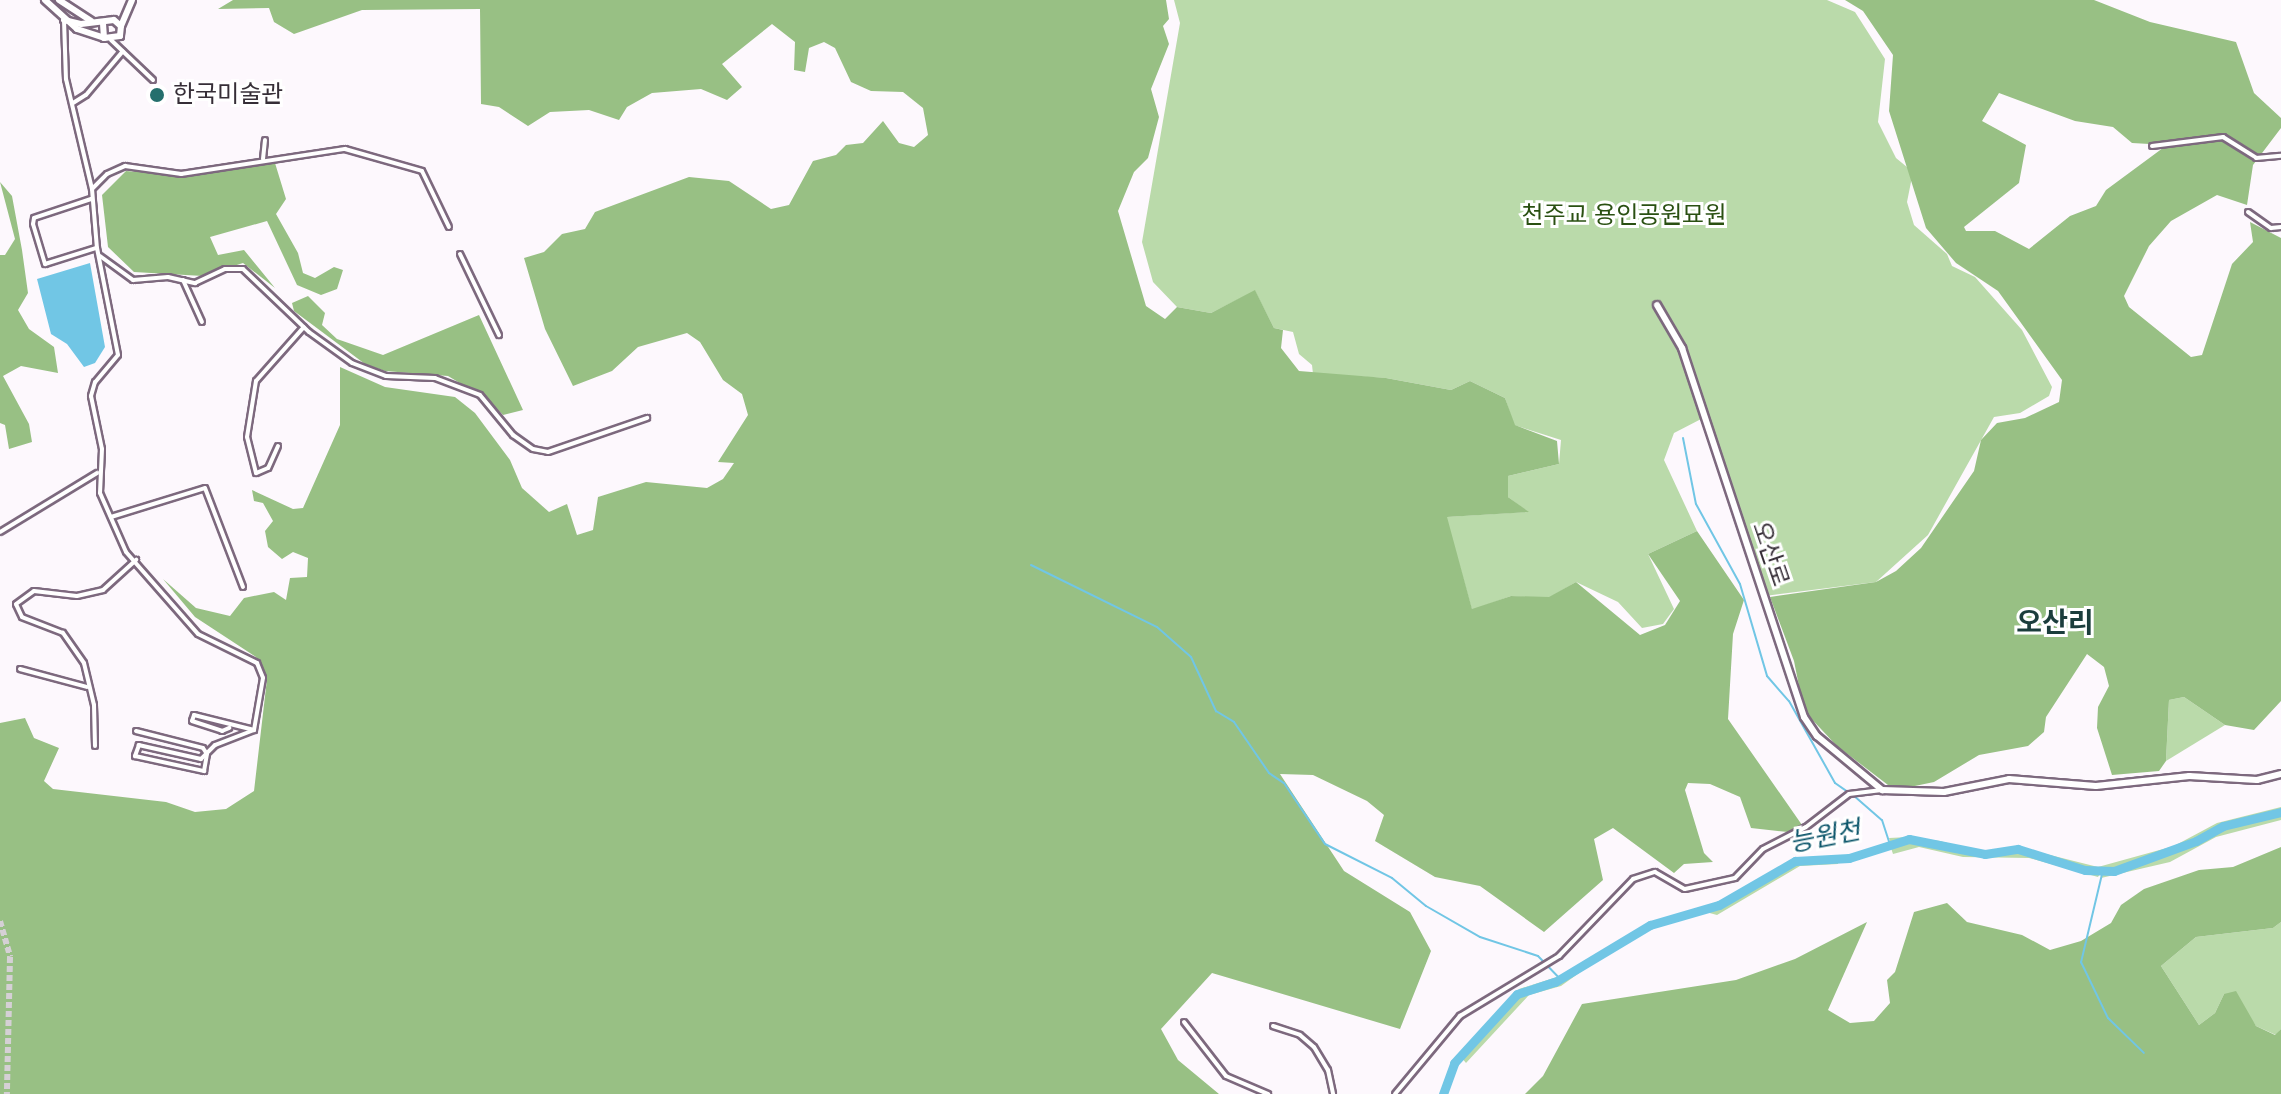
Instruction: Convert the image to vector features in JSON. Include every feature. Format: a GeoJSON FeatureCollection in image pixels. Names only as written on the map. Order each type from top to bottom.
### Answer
{"type":"FeatureCollection","features":[{"type":"Feature","properties":{"kind":"street"},"geometry":{"type":"LineString","coordinates":[[45,0],[64,20],[108,39],[153,80]]}},
{"type":"Feature","properties":{"kind":"street"},"geometry":{"type":"LineString","coordinates":[[59,0],[100,24],[108,39]]}},
{"type":"Feature","properties":{"kind":"street"},"geometry":{"type":"LineString","coordinates":[[108,39],[120,36],[132,0]]}},
{"type":"Feature","properties":{"kind":"street"},"geometry":{"type":"LineString","coordinates":[[64,20],[100,24],[114,20],[121,26]]}},
{"type":"Feature","properties":{"kind":"street"},"geometry":{"type":"LineString","coordinates":[[64,20],[73,103],[92,189],[97,248],[118,355],[95,382],[91,396],[102,449],[98,473],[111,517],[126,552],[198,634],[257,663],[263,678],[254,730]]}},
{"type":"Feature","properties":{"kind":"street"},"geometry":{"type":"LineString","coordinates":[[73,103],[86,95],[123,51]]}},
{"type":"Feature","properties":{"kind":"street"},"geometry":{"type":"LineString","coordinates":[[2152,146],[2223,137],[2256,158],[2281,156]]}},
{"type":"Feature","properties":{"kind":"street"},"geometry":{"type":"LineString","coordinates":[[263,159],[265,140]]}},
{"type":"Feature","properties":{"kind":"street"},"geometry":{"type":"LineString","coordinates":[[92,189],[107,174],[125,166],[181,174],[263,159],[345,149],[416,167],[428,180],[449,227]]}},
{"type":"Feature","properties":{"kind":"street"},"geometry":{"type":"LineString","coordinates":[[91,199],[34,218],[33,224],[45,264],[97,248]]}},
{"type":"Feature","properties":{"kind":"street"},"geometry":{"type":"LineString","coordinates":[[2248,212],[2271,228],[2281,227]]}},
{"type":"Feature","properties":{"kind":"street"},"geometry":{"type":"LineString","coordinates":[[98,254],[133,280],[183,280],[195,283],[225,269],[243,269],[304,327],[363,368],[386,376],[435,378],[480,395],[513,435],[533,449],[548,452],[647,418]]}},
{"type":"Feature","properties":{"kind":"street"},"geometry":{"type":"LineString","coordinates":[[460,254],[499,335]]}},
{"type":"Feature","properties":{"kind":"street"},"geometry":{"type":"LineString","coordinates":[[183,280],[202,322]]}},
{"type":"Feature","properties":{"kind":"street","name":"오산로"},"geometry":{"type":"LineString","coordinates":[[1657,305],[1682,348],[1804,717],[1817,736],[1882,790]]}},
{"type":"Feature","properties":{"kind":"street"},"geometry":{"type":"LineString","coordinates":[[278,446],[268,468],[256,473],[247,437],[256,381],[304,327]]}},
{"type":"Feature","properties":{"kind":"street"},"geometry":{"type":"LineString","coordinates":[[0,532],[98,473]]}},
{"type":"Feature","properties":{"kind":"street"},"geometry":{"type":"LineString","coordinates":[[111,517],[205,488],[243,587]]}},
{"type":"Feature","properties":{"kind":"street"},"geometry":{"type":"LineString","coordinates":[[95,746],[84,663],[70,639],[22,617],[16,604],[34,591],[94,593],[136,560]]}},
{"type":"Feature","properties":{"kind":"street"},"geometry":{"type":"LineString","coordinates":[[20,669],[88,687]]}},
{"type":"Feature","properties":{"kind":"street"},"geometry":{"type":"LineString","coordinates":[[230,727],[222,731],[192,721],[194,715],[230,727],[254,730]]}},
{"type":"Feature","properties":{"kind":"street"},"geometry":{"type":"LineString","coordinates":[[136,731],[203,748],[207,754],[204,771],[134,754],[139,745],[201,759],[207,754],[254,730]]}},
{"type":"Feature","properties":{"kind":"street"},"geometry":{"type":"LineString","coordinates":[[1395,1094],[1460,1016],[1549,962],[1633,879],[1655,872],[1685,889],[1735,878],[1763,849],[1806,827],[1853,794],[1882,790],[1944,792],[2009,779],[2096,786],[2189,776],[2260,780],[2281,774]]}},
{"type":"Feature","properties":{"kind":"street"},"geometry":{"type":"LineString","coordinates":[[1184,1022],[1226,1076],[1268,1094]]}},
{"type":"Feature","properties":{"kind":"street"},"geometry":{"type":"LineString","coordinates":[[1273,1026],[1300,1035],[1314,1047],[1328,1070],[1333,1094]]}},
{"type":"Feature","properties":{"kind":"green space"},"geometry":{"type":"Polygon","coordinates":[[[233,0],[1166,0],[1169,19],[1163,26],[1169,44],[1151,89],[1159,117],[1148,158],[1134,172],[1118,211],[1146,306],[1165,319],[1177,307],[1211,313],[1255,290],[1274,328],[1283,330],[1281,348],[1299,371],[1386,378],[1451,390],[1470,381],[1505,398],[1515,425],[1557,441],[1559,464],[1508,476],[1508,497],[1529,512],[1447,517],[1472,609],[1511,596],[1549,597],[1576,582],[1640,635],[1665,625],[1680,601],[1648,554],[1697,531],[1744,600],[1733,634],[1728,719],[1802,825],[1788,832],[1751,828],[1740,797],[1710,784],[1688,783],[1685,790],[1704,853],[1713,862],[1684,864],[1674,873],[1613,828],[1594,839],[1603,880],[1544,932],[1480,886],[1435,877],[1375,841],[1384,815],[1367,801],[1313,775],[1280,774],[1344,871],[1410,912],[1431,951],[1400,1029],[1212,973],[1161,1029],[1178,1060],[1219,1094],[0,1094],[0,723],[25,718],[34,738],[59,748],[44,781],[53,789],[166,802],[195,812],[226,809],[254,791],[267,679],[256,657],[195,617],[163,579],[196,608],[230,616],[244,598],[274,592],[286,600],[290,578],[307,577],[308,558],[293,552],[282,559],[268,547],[265,531],[273,521],[263,503],[254,501],[252,490],[293,509],[303,508],[340,425],[340,367],[385,387],[455,397],[475,413],[510,460],[522,488],[549,512],[567,504],[577,535],[593,530],[598,497],[646,482],[707,488],[723,479],[734,463],[718,462],[748,415],[742,394],[723,380],[700,342],[687,333],[638,347],[612,371],[573,386],[545,329],[524,258],[544,252],[562,234],[585,229],[595,212],[689,177],[729,181],[771,209],[789,205],[813,161],[836,155],[846,145],[863,143],[883,121],[899,143],[914,147],[928,135],[923,108],[903,92],[871,91],[851,82],[835,48],[824,42],[809,48],[805,72],[794,70],[795,42],[772,24],[722,64],[742,87],[727,100],[701,89],[652,93],[627,107],[619,120],[589,110],[550,112],[528,126],[499,107],[481,104],[480,9],[362,10],[294,34],[274,22],[269,8],[218,9],[233,0]]]}},
{"type":"Feature","properties":{"kind":"green space","name":"천주교 용인공원묘원"},"geometry":{"type":"Polygon","coordinates":[[[1174,0],[1827,0],[1855,12],[1885,59],[1878,122],[1896,158],[1913,172],[1907,202],[1914,225],[1947,254],[1952,266],[1975,277],[2022,330],[2052,387],[2049,396],[2020,413],[1994,417],[1928,535],[1876,582],[1765,596],[1705,417],[1674,433],[1664,460],[1697,531],[1648,554],[1674,609],[1663,624],[1642,628],[1618,602],[1576,582],[1547,599],[1511,596],[1472,610],[1446,517],[1528,512],[1508,497],[1508,476],[1559,464],[1561,440],[1514,425],[1505,398],[1470,381],[1451,390],[1386,378],[1313,374],[1312,365],[1299,354],[1293,332],[1274,328],[1255,291],[1211,313],[1177,307],[1153,282],[1142,242],[1180,23],[1174,0]]]}},
{"type":"Feature","properties":{"kind":"green space"},"geometry":{"type":"Polygon","coordinates":[[[1845,0],[2094,0],[2150,22],[2236,42],[2254,93],[2281,118],[2281,128],[2253,165],[2247,205],[2217,195],[2171,221],[2149,246],[2124,296],[2129,307],[2191,357],[2202,355],[2232,264],[2253,242],[2250,222],[2281,238],[2281,701],[2254,730],[2225,725],[2184,697],[2169,700],[2166,761],[2159,771],[2112,775],[2097,728],[2098,707],[2109,686],[2104,667],[2087,654],[2046,717],[2044,732],[2028,746],[1979,755],[1934,782],[1910,787],[1888,785],[1837,746],[1804,711],[1794,661],[1770,597],[1876,582],[1896,571],[1921,548],[1974,471],[1981,440],[1997,423],[2025,418],[2059,402],[2062,380],[1998,291],[1956,263],[1926,228],[1889,111],[1893,55],[1863,11],[1845,0]],[[1999,93],[1982,121],[2026,145],[2019,183],[1964,227],[1966,231],[1995,231],[2029,249],[2070,216],[2096,206],[2106,190],[2167,145],[2132,143],[2113,127],[2075,121],[1999,93]]]}},
{"type":"Feature","properties":{"kind":"green space"},"geometry":{"type":"Polygon","coordinates":[[[275,163],[286,199],[276,214],[298,253],[303,273],[315,278],[334,267],[343,270],[337,289],[321,295],[297,285],[267,221],[210,237],[218,255],[244,250],[275,288],[243,263],[203,276],[134,272],[108,247],[102,195],[126,171],[188,176],[275,163]]]}},
{"type":"Feature","properties":{"kind":"green space"},"geometry":{"type":"Polygon","coordinates":[[[0,182],[12,196],[22,250],[28,293],[18,310],[29,329],[54,347],[58,373],[21,366],[3,376],[29,424],[32,442],[9,449],[5,425],[0,423],[0,255],[5,255],[15,239],[0,182]]]}},
{"type":"Feature","properties":{"kind":"green space"},"geometry":{"type":"Polygon","coordinates":[[[308,296],[325,313],[322,325],[337,339],[383,355],[479,315],[523,410],[503,415],[490,401],[448,376],[385,371],[365,364],[294,311],[292,303],[308,296]]]}},
{"type":"Feature","properties":{"kind":"green space"},"geometry":{"type":"Polygon","coordinates":[[[2184,697],[2225,725],[2166,761],[2169,700],[2184,697]]]}},
{"type":"Feature","properties":{"kind":"green space"},"geometry":{"type":"Polygon","coordinates":[[[2281,807],[2281,811],[2223,825],[2195,840],[2113,869],[2085,868],[2018,848],[1985,854],[1909,838],[1891,844],[1889,838],[1909,837],[1940,841],[1985,853],[2018,847],[2098,867],[2174,846],[2217,823],[2281,807]]]}},
{"type":"Feature","properties":{"kind":"green space"},"geometry":{"type":"Polygon","coordinates":[[[2281,813],[2281,820],[2216,837],[2170,862],[2101,878],[2104,872],[2145,863],[2224,826],[2281,813]]]}},
{"type":"Feature","properties":{"kind":"green space"},"geometry":{"type":"Polygon","coordinates":[[[1908,840],[1986,856],[2018,850],[2101,872],[2098,877],[2029,858],[1963,857],[1919,847],[1893,854],[1890,845],[1908,840]]]}},
{"type":"Feature","properties":{"kind":"green space"},"geometry":{"type":"Polygon","coordinates":[[[2281,847],[2281,922],[2273,928],[2196,937],[2161,966],[2199,1025],[2215,1013],[2224,994],[2236,991],[2256,1026],[2275,1035],[2281,1029],[2281,1094],[1525,1094],[1543,1076],[1582,1004],[1736,980],[1795,959],[1867,922],[1828,1010],[1850,1023],[1874,1021],[1890,1003],[1887,980],[1895,972],[1914,912],[1947,903],[1967,922],[2022,935],[2050,950],[2081,941],[2111,923],[2121,905],[2144,889],[2199,870],[2233,867],[2281,847]]]}},
{"type":"Feature","properties":{"kind":"green space"},"geometry":{"type":"Polygon","coordinates":[[[1839,858],[1838,864],[1800,866],[1717,915],[1702,911],[1795,861],[1839,858]]]}},
{"type":"Feature","properties":{"kind":"green space"},"geometry":{"type":"Polygon","coordinates":[[[1668,919],[1621,943],[1561,986],[1529,995],[1466,1063],[1461,1057],[1519,989],[1557,977],[1559,979],[1516,993],[1488,1029],[1518,995],[1555,983],[1625,937],[1668,919]]]}},
{"type":"Feature","properties":{"kind":"green space"},"geometry":{"type":"Polygon","coordinates":[[[2281,922],[2281,1029],[2276,1035],[2256,1026],[2243,1008],[2224,994],[2215,1013],[2199,1025],[2161,966],[2196,937],[2273,928],[2281,922]]]}},
{"type":"Feature","properties":{"kind":"water"},"geometry":{"type":"Polygon","coordinates":[[[90,263],[105,347],[95,363],[84,367],[67,344],[51,334],[37,279],[90,263]]]}},
{"type":"Feature","properties":{"kind":"waterway"},"geometry":{"type":"LineString","coordinates":[[1683,438],[1696,504],[1740,584],[1767,676],[1789,701],[1835,783],[1848,792]]}},
{"type":"Feature","properties":{"kind":"waterway"},"geometry":{"type":"LineString","coordinates":[[1031,565],[1157,627],[1191,657],[1216,711],[1234,722],[1269,773],[1284,783],[1325,844],[1392,878],[1426,906],[1480,937],[1538,956],[1560,979]]}},
{"type":"Feature","properties":{"kind":"waterway"},"geometry":{"type":"LineString","coordinates":[[1853,795],[1882,820],[1890,845]]}},
{"type":"Feature","properties":{"kind":"waterway","name":"능원천"},"geometry":{"type":"LineString","coordinates":[[1443,1094],[1454,1063],[1517,994],[1555,982],[1650,925],[1719,905],[1795,861],[1849,858],[1909,839],[1985,854],[2018,849],[2085,870],[2114,871],[2196,841],[2223,826],[2281,812]]}},
{"type":"Feature","properties":{"kind":"waterway"},"geometry":{"type":"LineString","coordinates":[[2103,870],[2081,962],[2108,1018],[2144,1053]]}},
{"type":"Feature","properties":{"kind":"tunnel"},"geometry":{"type":"LineString","coordinates":[[0,921],[10,957],[7,1094]]}},
{"type":"Feature","properties":{"kind":"place","name":"한국미술관"},"geometry":{"type":"Point","coordinates":[157,95]}},
{"type":"Feature","properties":{"kind":"district","name":"오산리"},"geometry":{"type":"Point","coordinates":[2055,623]}}]}
